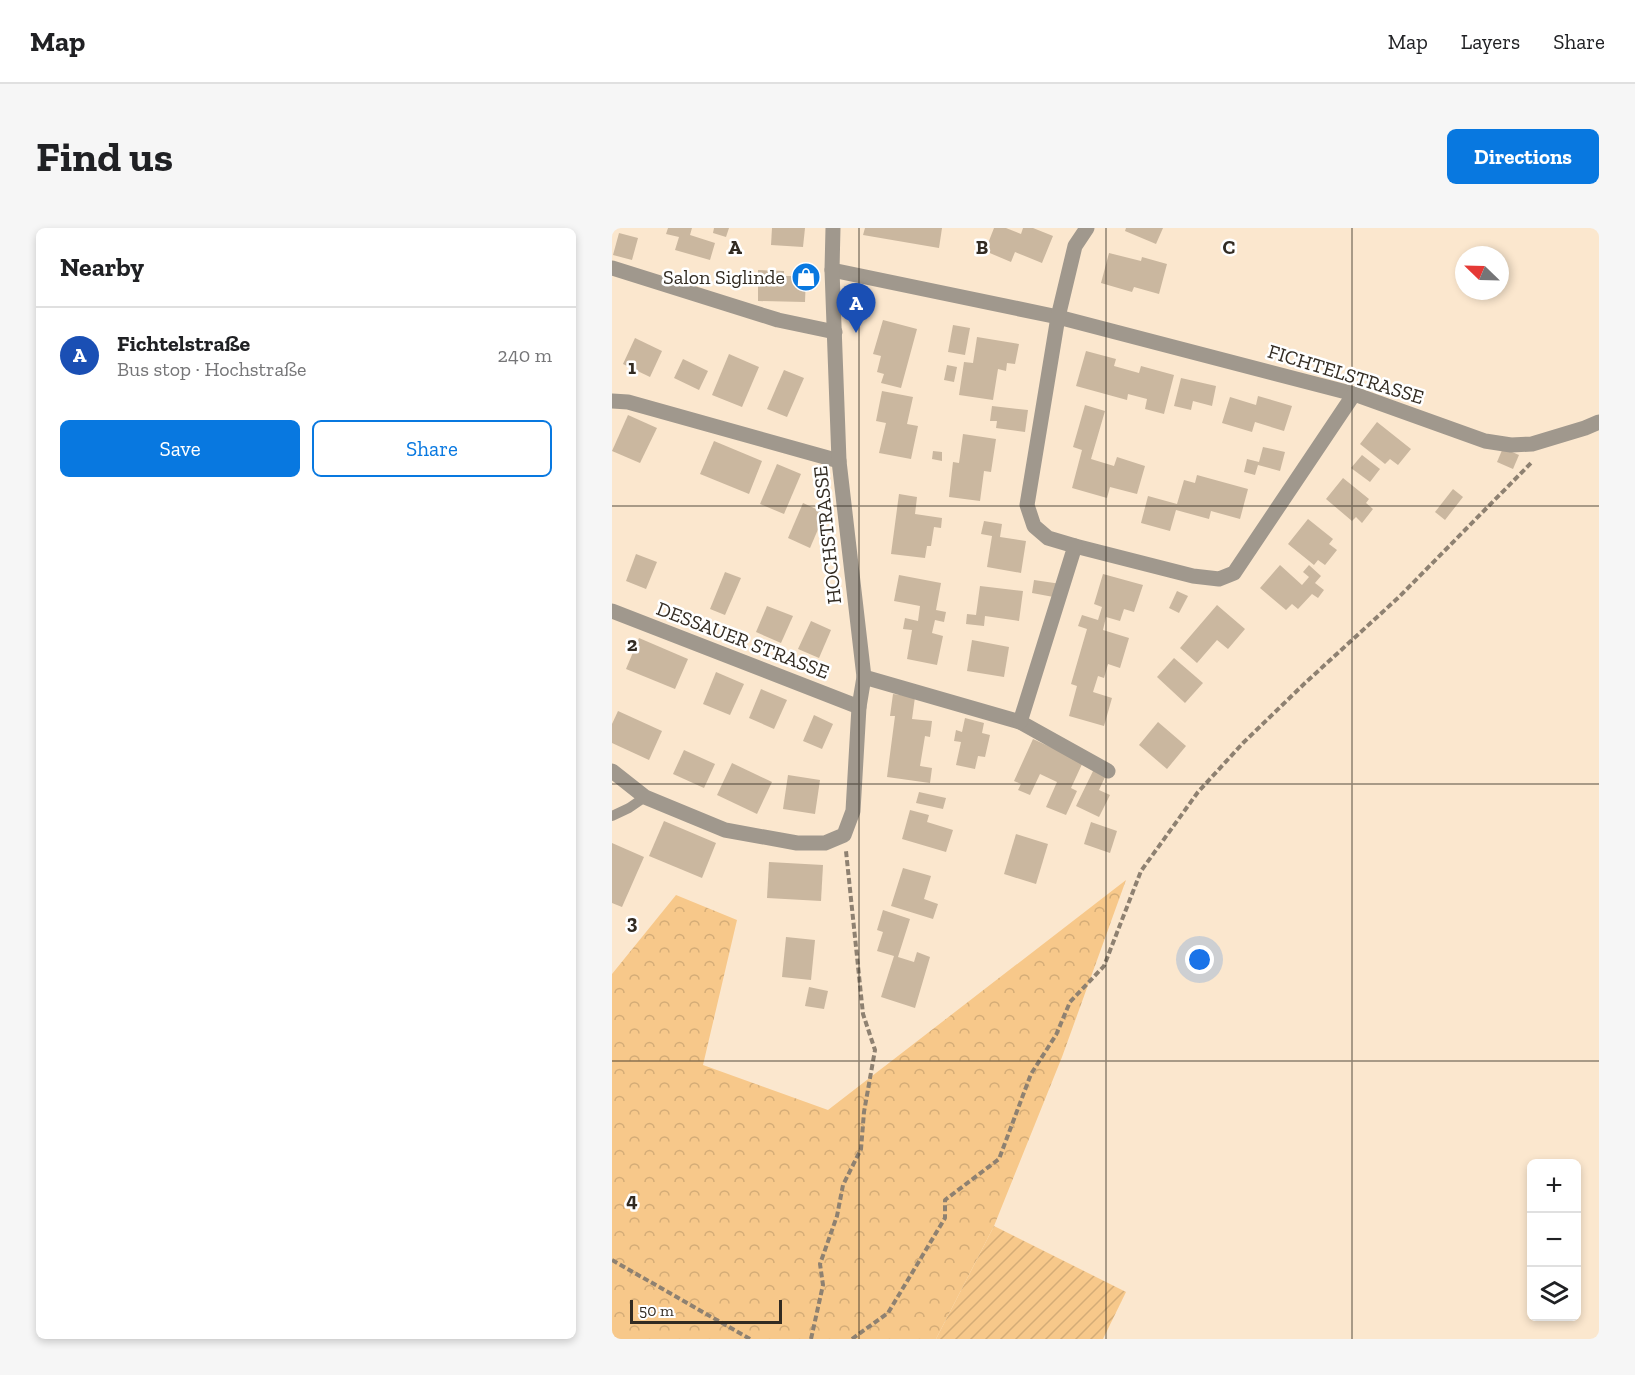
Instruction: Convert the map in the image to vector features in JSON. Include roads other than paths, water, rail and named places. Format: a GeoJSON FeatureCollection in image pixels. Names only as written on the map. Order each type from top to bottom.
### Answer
{"type":"FeatureCollection","features":[{"type":"Feature","properties":{"kind":"street","name":"HOCHSTRASSE"},"geometry":{"type":"LineString","coordinates":[[645,797],[725,830],[797,843],[825,843],[844,836],[853,811],[859,707],[864,677],[839,461],[832,270],[833,228]]}},
{"type":"Feature","properties":{"kind":"street"},"geometry":{"type":"LineString","coordinates":[[1087,228],[1076,246],[1058,317],[1027,505],[1034,526],[1048,538],[1193,576],[1219,579],[1234,573],[1354,394]]}},
{"type":"Feature","properties":{"kind":"street"},"geometry":{"type":"LineString","coordinates":[[612,268],[778,320],[834,332]]}},
{"type":"Feature","properties":{"kind":"street","name":"FICHTELSTRASSE"},"geometry":{"type":"LineString","coordinates":[[832,270],[1058,317],[1354,394],[1485,441],[1511,445],[1532,444],[1599,422]]}},
{"type":"Feature","properties":{"kind":"street"},"geometry":{"type":"LineString","coordinates":[[612,401],[628,402],[839,461]]}},
{"type":"Feature","properties":{"kind":"street"},"geometry":{"type":"LineString","coordinates":[[1020,722],[1075,546]]}},
{"type":"Feature","properties":{"kind":"street","name":"DESSAUER STRASSE"},"geometry":{"type":"LineString","coordinates":[[612,612],[859,707]]}},
{"type":"Feature","properties":{"kind":"street"},"geometry":{"type":"LineString","coordinates":[[864,677],[1020,722],[1108,771]]}},
{"type":"Feature","properties":{"kind":"street"},"geometry":{"type":"LineString","coordinates":[[612,771],[645,797]]}},
{"type":"Feature","properties":{"kind":"lane"},"geometry":{"type":"LineString","coordinates":[[612,816],[645,797]]}},
{"type":"Feature","properties":{"kind":"place","name":"Salon Siglinde"},"geometry":{"type":"Point","coordinates":[806,277]}},
{"type":"Feature","properties":{"kind":"place","name":"Fichtelstraße"},"geometry":{"type":"Point","coordinates":[856,333]}}]}
